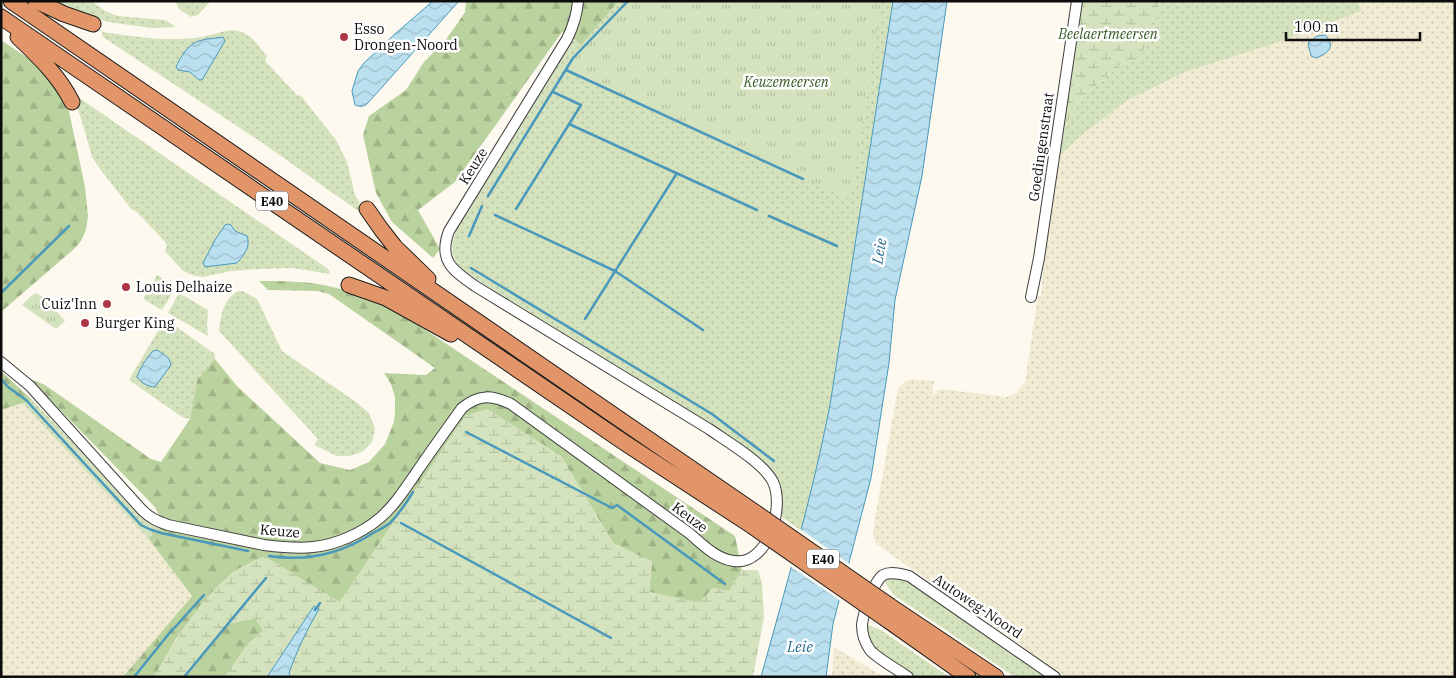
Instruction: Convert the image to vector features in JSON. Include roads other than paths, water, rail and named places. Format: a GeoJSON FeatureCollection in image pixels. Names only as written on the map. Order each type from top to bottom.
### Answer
{"type":"FeatureCollection","features":[{"type":"Feature","properties":{"kind":"highway","name":"E40"},"geometry":{"type":"LineString","coordinates":[[10,1],[443,298],[888,612],[996,677]]}},
{"type":"Feature","properties":{"kind":"highway"},"geometry":{"type":"LineString","coordinates":[[36,1],[64,14],[93,24]]}},
{"type":"Feature","properties":{"kind":"highway","name":"E40"},"geometry":{"type":"LineString","coordinates":[[1,18],[625,443],[754,519]]}},
{"type":"Feature","properties":{"kind":"highway"},"geometry":{"type":"LineString","coordinates":[[1,18],[54,74],[72,102]]}},
{"type":"Feature","properties":{"kind":"highway"},"geometry":{"type":"LineString","coordinates":[[367,209],[395,247],[430,281],[443,298]]}},
{"type":"Feature","properties":{"kind":"highway"},"geometry":{"type":"LineString","coordinates":[[349,284],[386,298],[543,386]]}},
{"type":"Feature","properties":{"kind":"highway","name":"E40"},"geometry":{"type":"LineString","coordinates":[[888,612],[968,677]]}},
{"type":"Feature","properties":{"kind":"street","name":"Keuze"},"geometry":{"type":"LineString","coordinates":[[1,362],[30,386],[142,510],[150,517],[168,525],[270,546],[295,548],[335,543],[357,533],[379,518],[401,495],[462,408],[478,398],[489,397],[500,398],[511,404],[716,554],[736,562],[750,559],[767,542],[772,531],[776,509],[776,490],[773,481],[765,471],[709,429],[475,286],[458,274],[446,259],[445,249],[449,231],[567,40],[578,12],[578,1]]}},
{"type":"Feature","properties":{"kind":"street","name":"Goedingenstraat"},"geometry":{"type":"LineString","coordinates":[[1032,297],[1077,1]]}},
{"type":"Feature","properties":{"kind":"street","name":"Autoweg-Noord"},"geometry":{"type":"LineString","coordinates":[[908,677],[871,651],[863,637],[862,624],[866,609],[880,577],[886,574],[892,573],[909,576],[1055,677]]}},
{"type":"Feature","properties":{"kind":"water"},"geometry":{"type":"Polygon","coordinates":[[[433,1],[459,1],[367,104],[364,106],[355,105],[352,91],[358,71],[364,63],[433,1]]]}},
{"type":"Feature","properties":{"kind":"water","name":"Leie"},"geometry":{"type":"Polygon","coordinates":[[[893,1],[947,1],[922,176],[895,300],[889,363],[871,478],[833,624],[826,677],[761,677],[807,507],[830,405],[893,1]]]}},
{"type":"Feature","properties":{"kind":"water"},"geometry":{"type":"Polygon","coordinates":[[[1325,35],[1329,39],[1329,50],[1316,58],[1311,56],[1308,43],[1317,36],[1325,35]]]}},
{"type":"Feature","properties":{"kind":"water"},"geometry":{"type":"Polygon","coordinates":[[[223,37],[225,41],[202,80],[199,80],[190,72],[178,70],[176,67],[191,45],[202,40],[223,37]]]}},
{"type":"Feature","properties":{"kind":"water"},"geometry":{"type":"Polygon","coordinates":[[[228,224],[235,231],[247,236],[248,244],[246,251],[237,263],[205,267],[203,263],[215,240],[225,225],[228,224]]]}},
{"type":"Feature","properties":{"kind":"water"},"geometry":{"type":"Polygon","coordinates":[[[157,350],[168,358],[171,365],[155,387],[152,387],[137,377],[148,357],[153,351],[157,350]]]}},
{"type":"Feature","properties":{"kind":"water"},"geometry":{"type":"Polygon","coordinates":[[[314,606],[319,609],[295,656],[289,673],[291,677],[267,677],[314,606]]]}},
{"type":"Feature","properties":{"kind":"waterway"},"geometry":{"type":"LineString","coordinates":[[488,196],[573,58],[628,1]]}},
{"type":"Feature","properties":{"kind":"waterway"},"geometry":{"type":"LineString","coordinates":[[566,70],[803,179]]}},
{"type":"Feature","properties":{"kind":"waterway"},"geometry":{"type":"LineString","coordinates":[[516,209],[581,105],[553,92]]}},
{"type":"Feature","properties":{"kind":"waterway"},"geometry":{"type":"LineString","coordinates":[[569,124],[757,210]]}},
{"type":"Feature","properties":{"kind":"waterway"},"geometry":{"type":"LineString","coordinates":[[585,319],[677,173]]}},
{"type":"Feature","properties":{"kind":"waterway"},"geometry":{"type":"LineString","coordinates":[[469,236],[482,206]]}},
{"type":"Feature","properties":{"kind":"waterway"},"geometry":{"type":"LineString","coordinates":[[495,215],[615,271],[703,330]]}},
{"type":"Feature","properties":{"kind":"waterway"},"geometry":{"type":"LineString","coordinates":[[769,216],[837,246]]}},
{"type":"Feature","properties":{"kind":"waterway"},"geometry":{"type":"LineString","coordinates":[[1,293],[69,226]]}},
{"type":"Feature","properties":{"kind":"waterway"},"geometry":{"type":"LineString","coordinates":[[471,268],[712,414],[774,461]]}},
{"type":"Feature","properties":{"kind":"waterway"},"geometry":{"type":"LineString","coordinates":[[1,379],[8,387],[26,400],[141,525],[161,533],[248,551]]}},
{"type":"Feature","properties":{"kind":"waterway"},"geometry":{"type":"LineString","coordinates":[[466,432],[612,508],[617,505],[725,584]]}},
{"type":"Feature","properties":{"kind":"waterway"},"geometry":{"type":"LineString","coordinates":[[269,556],[283,558],[311,557],[324,555],[349,546],[390,523],[403,508],[413,492]]}},
{"type":"Feature","properties":{"kind":"waterway"},"geometry":{"type":"LineString","coordinates":[[401,523],[611,638]]}},
{"type":"Feature","properties":{"kind":"waterway"},"geometry":{"type":"LineString","coordinates":[[184,677],[266,578]]}},
{"type":"Feature","properties":{"kind":"waterway"},"geometry":{"type":"LineString","coordinates":[[134,677],[167,636],[204,595]]}},
{"type":"Feature","properties":{"kind":"waterway"},"geometry":{"type":"LineString","coordinates":[[315,610],[320,603]]}},
{"type":"Feature","properties":{"kind":"place","name":"Esso Drongen-Noord"},"geometry":{"type":"Point","coordinates":[344,37]}},
{"type":"Feature","properties":{"kind":"place","name":"Louis Delhaize"},"geometry":{"type":"Point","coordinates":[126,287]}},
{"type":"Feature","properties":{"kind":"place","name":"Cuiz'Inn"},"geometry":{"type":"Point","coordinates":[107,304]}},
{"type":"Feature","properties":{"kind":"place","name":"Burger King"},"geometry":{"type":"Point","coordinates":[85,323]}},
{"type":"Feature","properties":{"kind":"park label","name":"Beelaertmeersen"},"geometry":{"type":"Point","coordinates":[1108,34]}},
{"type":"Feature","properties":{"kind":"park label","name":"Keuzemeersen"},"geometry":{"type":"Point","coordinates":[786,82]}}]}
